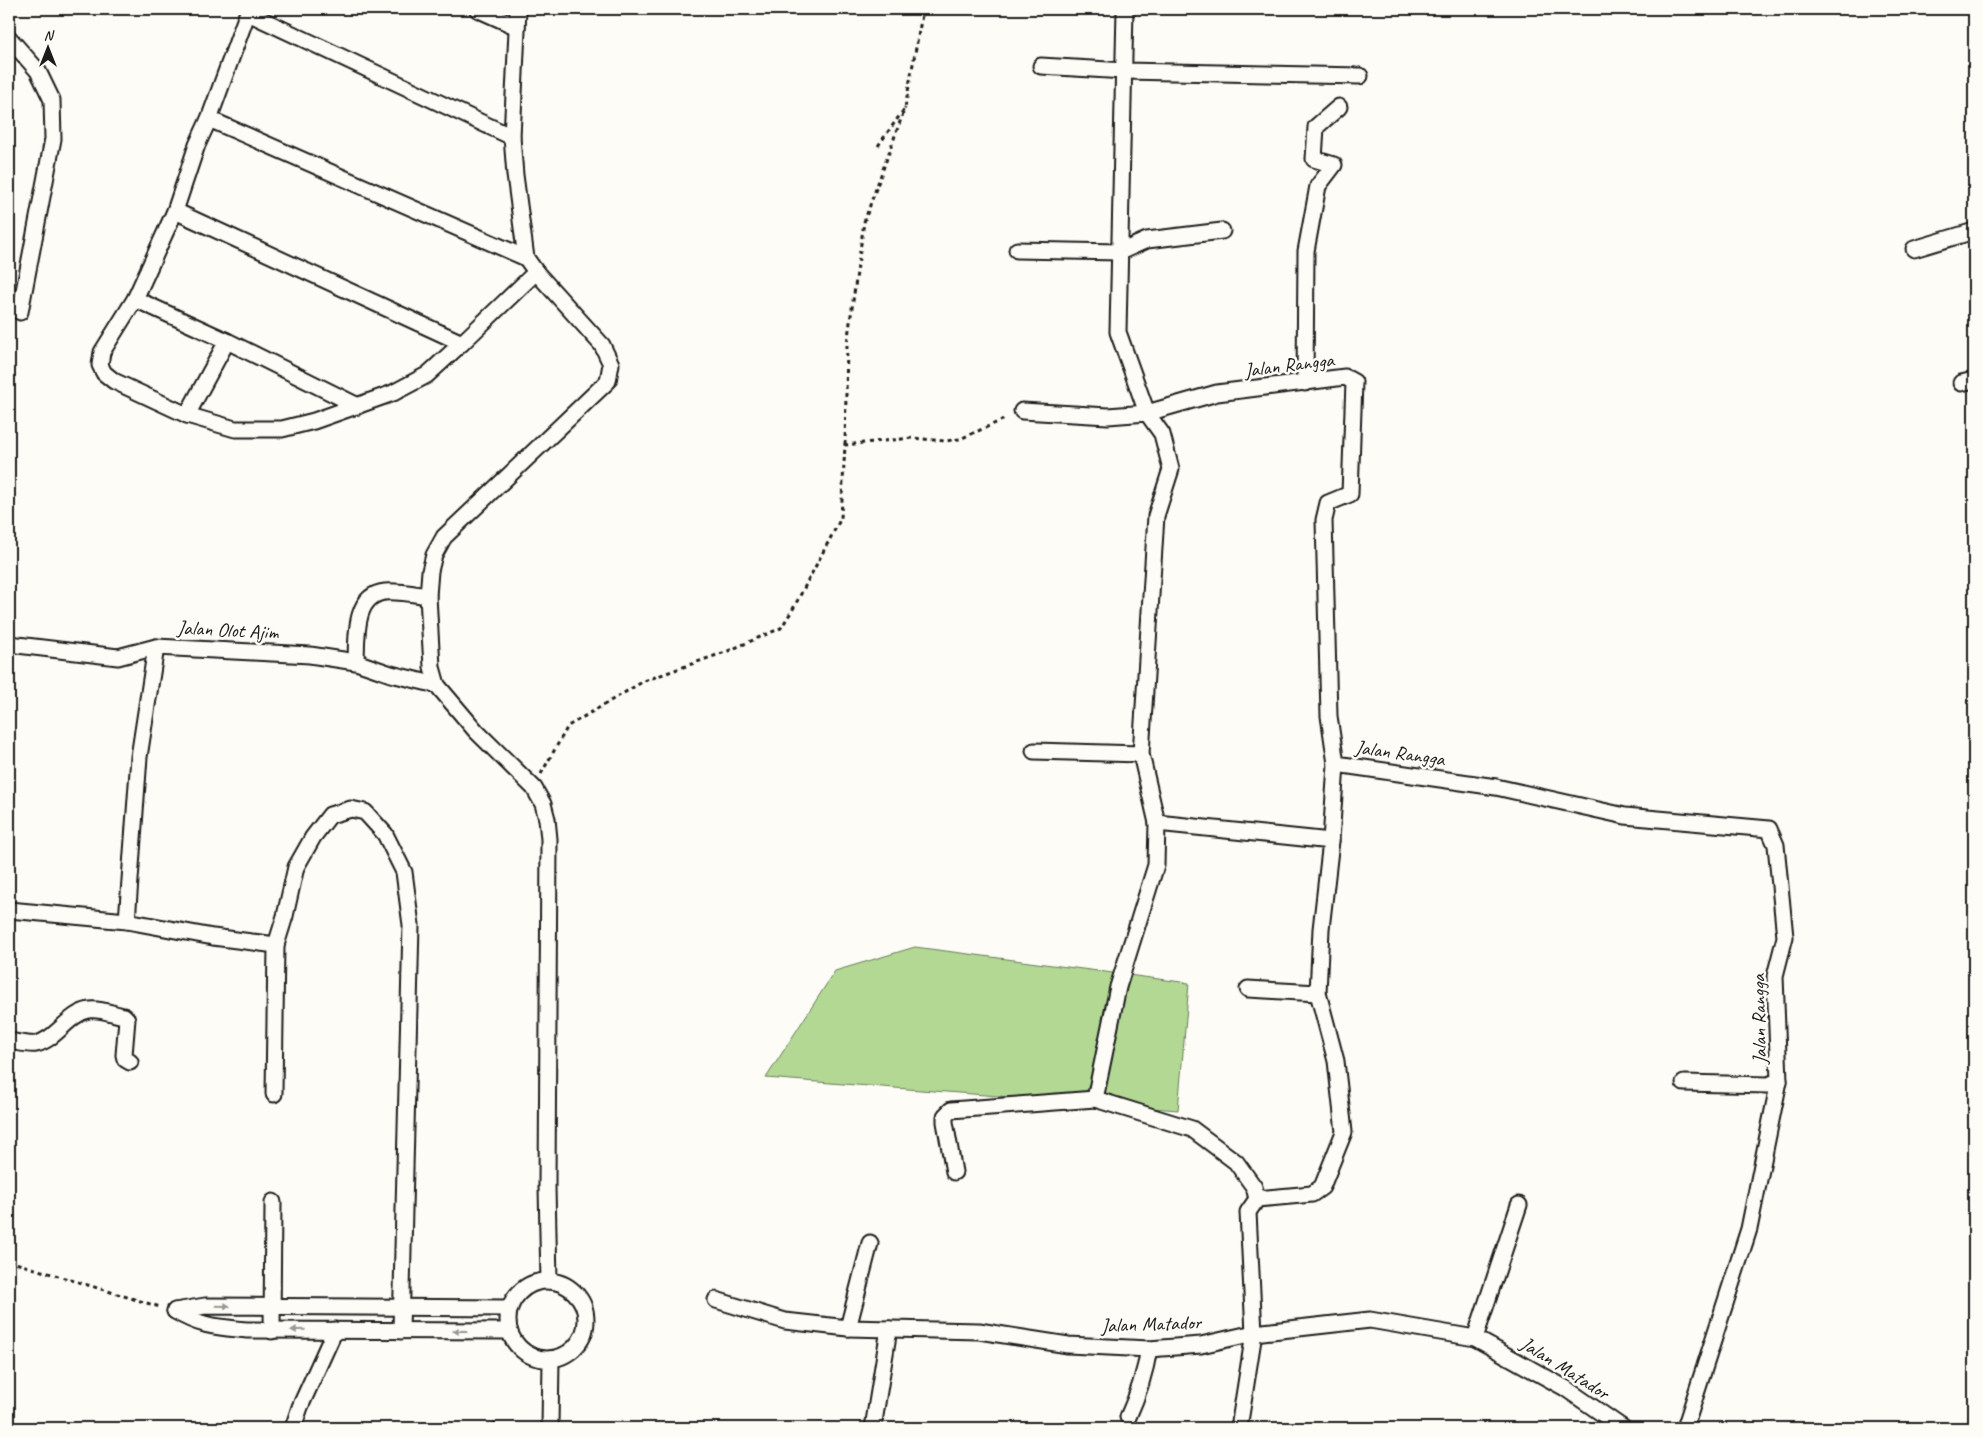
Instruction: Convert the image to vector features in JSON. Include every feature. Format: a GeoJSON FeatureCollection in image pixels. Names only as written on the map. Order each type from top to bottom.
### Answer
{"type":"FeatureCollection","features":[{"type":"Feature","properties":{"kind":"street"},"geometry":{"type":"LineString","coordinates":[[477,9],[517,27]]}},
{"type":"Feature","properties":{"kind":"street"},"geometry":{"type":"LineString","coordinates":[[518,9],[512,137],[514,175],[526,258],[536,272],[602,345],[611,364],[608,382],[444,538],[434,555],[428,596],[432,667],[437,685],[476,731],[534,788],[543,804],[547,819],[549,839],[547,1187],[549,1281]]}},
{"type":"Feature","properties":{"kind":"street"},"geometry":{"type":"LineString","coordinates":[[1096,1099],[1118,987],[1156,865],[1157,823],[1141,754],[1156,516],[1171,469],[1162,434],[1147,413],[1118,332],[1125,9]]}},
{"type":"Feature","properties":{"kind":"street"},"geometry":{"type":"LineString","coordinates":[[512,137],[249,11],[209,119],[197,145],[175,211],[135,299],[102,352],[100,365],[104,373],[114,381],[187,416],[235,429],[282,429],[314,421],[393,393],[426,375],[462,344],[536,272]]}},
{"type":"Feature","properties":{"kind":"street"},"geometry":{"type":"LineString","coordinates":[[9,38],[38,71],[52,100],[53,139],[20,312]]}},
{"type":"Feature","properties":{"kind":"street"},"geometry":{"type":"LineString","coordinates":[[1041,66],[1125,71],[1360,76]]}},
{"type":"Feature","properties":{"kind":"street"},"geometry":{"type":"LineString","coordinates":[[1305,383],[1306,251],[1318,186],[1334,165],[1314,159],[1316,127],[1339,107]]}},
{"type":"Feature","properties":{"kind":"street"},"geometry":{"type":"LineString","coordinates":[[209,119],[526,258]]}},
{"type":"Feature","properties":{"kind":"street"},"geometry":{"type":"LineString","coordinates":[[175,211],[462,344]]}},
{"type":"Feature","properties":{"kind":"street"},"geometry":{"type":"LineString","coordinates":[[1017,250],[1120,252],[1147,240],[1222,231]]}},
{"type":"Feature","properties":{"kind":"street"},"geometry":{"type":"LineString","coordinates":[[1914,249],[1974,231]]}},
{"type":"Feature","properties":{"kind":"street"},"geometry":{"type":"LineString","coordinates":[[135,299],[227,341],[358,406]]}},
{"type":"Feature","properties":{"kind":"street"},"geometry":{"type":"LineString","coordinates":[[187,416],[227,341]]}},
{"type":"Feature","properties":{"kind":"street","name":"Jalan Rangga"},"geometry":{"type":"LineString","coordinates":[[1022,411],[1108,416],[1147,413],[1217,393],[1345,377],[1354,382],[1350,494],[1328,503],[1324,520],[1329,716],[1336,764],[1496,787],[1625,816],[1769,829],[1776,845],[1785,937],[1775,976],[1780,1081],[1748,1229],[1684,1428]]}},
{"type":"Feature","properties":{"kind":"street"},"geometry":{"type":"LineString","coordinates":[[356,662],[359,620],[363,607],[372,596],[383,592],[428,596]]}},
{"type":"Feature","properties":{"kind":"street"},"geometry":{"type":"LineString","coordinates":[[9,644],[118,657],[156,646]]}},
{"type":"Feature","properties":{"kind":"street","name":"Jalan Olot Ajim"},"geometry":{"type":"LineString","coordinates":[[128,915],[139,757],[156,646],[310,655],[356,662],[391,674],[437,685]]}},
{"type":"Feature","properties":{"kind":"street"},"geometry":{"type":"LineString","coordinates":[[1034,751],[1141,754]]}},
{"type":"Feature","properties":{"kind":"street"},"geometry":{"type":"LineString","coordinates":[[1257,1199],[1312,1194],[1322,1187],[1344,1132],[1336,1061],[1318,993],[1321,929],[1331,841],[1336,764]]}},
{"type":"Feature","properties":{"kind":"street"},"geometry":{"type":"LineString","coordinates":[[274,1094],[276,945],[296,868],[313,836],[330,815],[351,809],[365,812],[385,834],[404,872],[411,925],[401,1331]]}},
{"type":"Feature","properties":{"kind":"street"},"geometry":{"type":"LineString","coordinates":[[1157,823],[1331,841]]}},
{"type":"Feature","properties":{"kind":"street"},"geometry":{"type":"LineString","coordinates":[[9,910],[128,915],[213,937],[276,945]]}},
{"type":"Feature","properties":{"kind":"street"},"geometry":{"type":"LineString","coordinates":[[1248,990],[1318,993]]}},
{"type":"Feature","properties":{"kind":"street"},"geometry":{"type":"LineString","coordinates":[[9,1042],[36,1044],[45,1040],[80,1013],[98,1010],[124,1016],[127,1019],[124,1055],[125,1059],[130,1062]]}},
{"type":"Feature","properties":{"kind":"street"},"geometry":{"type":"LineString","coordinates":[[1684,1083],[1768,1085],[1780,1081]]}},
{"type":"Feature","properties":{"kind":"street"},"geometry":{"type":"LineString","coordinates":[[954,1172],[945,1122],[945,1116],[951,1110],[1096,1099],[1192,1129],[1236,1162],[1254,1187],[1257,1199],[1248,1212],[1254,1333],[1238,1428]]}},
{"type":"Feature","properties":{"kind":"street"},"geometry":{"type":"LineString","coordinates":[[272,1331],[273,1202]]}},
{"type":"Feature","properties":{"kind":"street"},"geometry":{"type":"LineString","coordinates":[[1475,1338],[1520,1205]]}},
{"type":"Feature","properties":{"kind":"street"},"geometry":{"type":"LineString","coordinates":[[848,1328],[870,1243]]}},
{"type":"Feature","properties":{"kind":"street"},"geometry":{"type":"LineString","coordinates":[[549,1281],[563,1284],[575,1293],[583,1305],[586,1319],[584,1333],[577,1346],[565,1355],[551,1359],[533,1356],[518,1346],[509,1330],[510,1308],[518,1294],[532,1284],[549,1281]]}},
{"type":"Feature","properties":{"kind":"street","name":"Jalan Matador"},"geometry":{"type":"LineString","coordinates":[[716,1300],[785,1321],[848,1328],[979,1330],[1068,1345],[1148,1349],[1201,1345],[1254,1333],[1370,1320],[1475,1338],[1566,1388],[1623,1428]]}},
{"type":"Feature","properties":{"kind":"street"},"geometry":{"type":"LineString","coordinates":[[175,1311],[205,1306],[510,1308]]}},
{"type":"Feature","properties":{"kind":"street"},"geometry":{"type":"LineString","coordinates":[[175,1311],[205,1326],[272,1331],[509,1330]]}},
{"type":"Feature","properties":{"kind":"street"},"geometry":{"type":"LineString","coordinates":[[873,1428],[888,1329]]}},
{"type":"Feature","properties":{"kind":"street"},"geometry":{"type":"LineString","coordinates":[[293,1428],[300,1407],[335,1330]]}},
{"type":"Feature","properties":{"kind":"street"},"geometry":{"type":"LineString","coordinates":[[1128,1417],[1143,1378],[1148,1349]]}},
{"type":"Feature","properties":{"kind":"street"},"geometry":{"type":"LineString","coordinates":[[550,1428],[551,1359]]}},
{"type":"Feature","properties":{"kind":"path"},"geometry":{"type":"LineString","coordinates":[[754,9],[766,11],[775,9]]}},
{"type":"Feature","properties":{"kind":"path"},"geometry":{"type":"LineString","coordinates":[[534,788],[568,726],[644,680],[728,651],[781,628],[794,610],[841,518],[848,344],[864,222],[905,108],[924,9]]}},
{"type":"Feature","properties":{"kind":"path"},"geometry":{"type":"LineString","coordinates":[[878,146],[905,108]]}},
{"type":"Feature","properties":{"kind":"path"},"geometry":{"type":"LineString","coordinates":[[845,445],[912,438],[945,441],[960,439],[1022,411]]}},
{"type":"Feature","properties":{"kind":"path"},"geometry":{"type":"LineString","coordinates":[[9,1262],[175,1311]]}},
{"type":"Feature","properties":{"kind":"path"},"geometry":{"type":"LineString","coordinates":[[494,1422],[494,1428]]}},
{"type":"Feature","properties":{"kind":"green space"},"geometry":{"type":"Polygon","coordinates":[[[915,947],[1189,983],[1178,1110],[766,1078],[835,971],[915,947]]]}}]}
